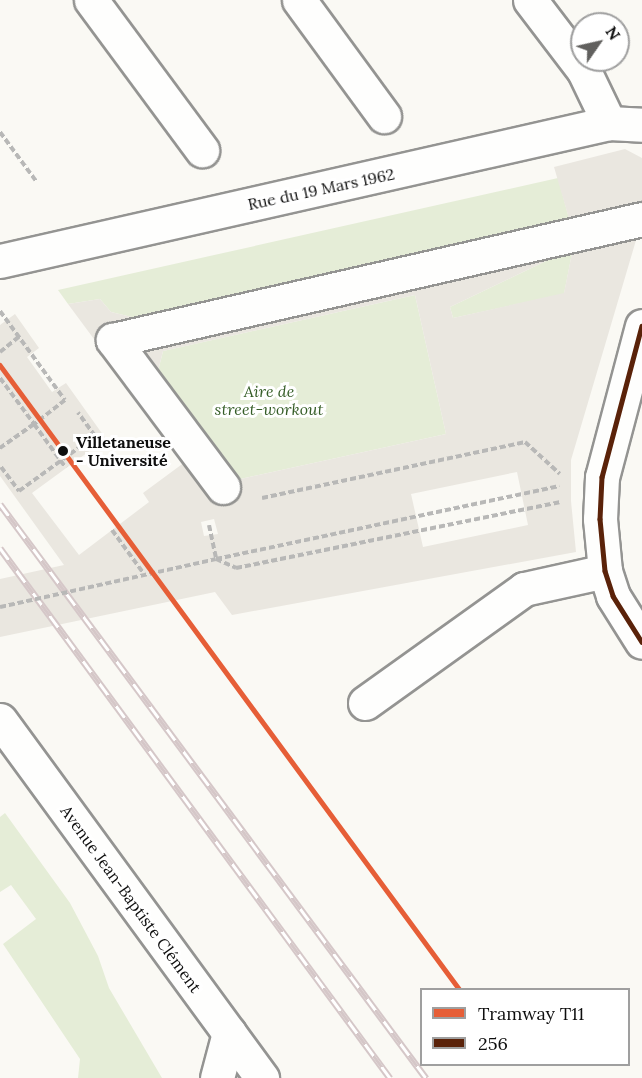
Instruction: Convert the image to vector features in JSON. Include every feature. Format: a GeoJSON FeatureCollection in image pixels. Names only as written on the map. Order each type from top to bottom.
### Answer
{"type":"FeatureCollection","features":[{"type":"Feature","properties":{"kind":"street"},"geometry":{"type":"LineString","coordinates":[[91,0],[202,150]]}},
{"type":"Feature","properties":{"kind":"street"},"geometry":{"type":"LineString","coordinates":[[299,0],[384,116]]}},
{"type":"Feature","properties":{"kind":"street"},"geometry":{"type":"LineString","coordinates":[[530,0],[584,71],[609,123]]}},
{"type":"Feature","properties":{"kind":"street","name":"Rue du 19 Mars 1962"},"geometry":{"type":"LineString","coordinates":[[0,261],[609,123],[642,125]]}},
{"type":"Feature","properties":{"kind":"street"},"geometry":{"type":"LineString","coordinates":[[223,487],[113,340],[642,219]]}},
{"type":"Feature","properties":{"kind":"street"},"geometry":{"type":"LineString","coordinates":[[642,326],[602,477],[600,519],[605,571],[613,596],[642,642]]}},
{"type":"Feature","properties":{"kind":"street"},"geometry":{"type":"LineString","coordinates":[[364,703],[524,589],[605,571]]}},
{"type":"Feature","properties":{"kind":"street","name":"Avenue Jean-Baptiste Clément"},"geometry":{"type":"LineString","coordinates":[[0,720],[262,1078]]}},
{"type":"Feature","properties":{"kind":"street"},"geometry":{"type":"LineString","coordinates":[[217,1078],[229,1034]]}},
{"type":"Feature","properties":{"kind":"path"},"geometry":{"type":"LineString","coordinates":[[0,132],[36,181]]}},
{"type":"Feature","properties":{"kind":"path"},"geometry":{"type":"LineString","coordinates":[[0,310],[21,337],[0,352]]}},
{"type":"Feature","properties":{"kind":"path"},"geometry":{"type":"LineString","coordinates":[[0,310],[65,400],[0,448]]}},
{"type":"Feature","properties":{"kind":"path"},"geometry":{"type":"LineString","coordinates":[[0,378],[66,468]]}},
{"type":"Feature","properties":{"kind":"path"},"geometry":{"type":"LineString","coordinates":[[1,467],[19,491],[95,436],[78,413]]}},
{"type":"Feature","properties":{"kind":"path"},"geometry":{"type":"LineString","coordinates":[[261,498],[525,442],[563,477]]}},
{"type":"Feature","properties":{"kind":"path"},"geometry":{"type":"LineString","coordinates":[[0,607],[521,494]]}},
{"type":"Feature","properties":{"kind":"path"},"geometry":{"type":"LineString","coordinates":[[216,559],[236,568],[525,508]]}},
{"type":"Feature","properties":{"kind":"path"},"geometry":{"type":"LineString","coordinates":[[209,528],[216,559]]}},
{"type":"Feature","properties":{"kind":"path"},"geometry":{"type":"LineString","coordinates":[[112,530],[144,574]]}},
{"type":"Feature","properties":{"kind":"green space"},"geometry":{"type":"Polygon","coordinates":[[[558,178],[570,222],[140,319],[111,312],[100,299],[68,304],[58,290],[558,178]]]}},
{"type":"Feature","properties":{"kind":"green space"},"geometry":{"type":"Polygon","coordinates":[[[573,248],[564,294],[453,318],[450,307],[573,248]]]}},
{"type":"Feature","properties":{"kind":"green space","name":"Aire de street-workout"},"geometry":{"type":"Polygon","coordinates":[[[415,295],[446,434],[236,480],[157,375],[163,351],[415,295]]]}},
{"type":"Feature","properties":{"kind":"green space"},"geometry":{"type":"Polygon","coordinates":[[[5,813],[70,903],[98,956],[109,988],[162,1078],[78,1078],[80,1059],[3,944],[36,919],[11,885],[0,892],[0,817],[5,813]]]}},
{"type":"Feature","properties":{"kind":"shaded area"},"geometry":{"type":"Polygon","coordinates":[[[625,149],[642,158],[642,220],[571,460],[571,501],[576,552],[232,615],[215,592],[0,637],[0,579],[64,565],[0,476],[0,325],[15,314],[39,348],[27,357],[52,392],[66,383],[106,439],[32,493],[79,555],[149,502],[143,493],[185,462],[68,304],[100,299],[111,312],[140,319],[570,222],[554,167],[625,149]],[[573,248],[450,307],[453,318],[564,293],[573,248]],[[415,295],[163,351],[157,375],[236,480],[446,434],[415,295]],[[517,472],[411,494],[423,547],[528,525],[517,472]],[[214,519],[201,522],[204,536],[218,534],[214,519]]]}},
{"type":"Feature","properties":{"kind":"railway"},"geometry":{"type":"LineString","coordinates":[[0,504],[426,1078]]}},
{"type":"Feature","properties":{"kind":"railway"},"geometry":{"type":"LineString","coordinates":[[0,548],[390,1078]]}},
{"type":"Feature","properties":{"kind":"tram line","name":"T11"},"geometry":{"type":"LineString","coordinates":[[0,365],[459,988]]}},
{"type":"Feature","properties":{"kind":"transit line","name":"256"},"geometry":{"type":"LineString","coordinates":[[642,326],[602,477],[600,519],[605,571],[613,596],[642,642]]}},
{"type":"Feature","properties":{"kind":"place","name":"Villetaneuse - Université"},"geometry":{"type":"Point","coordinates":[63,451]}}]}
